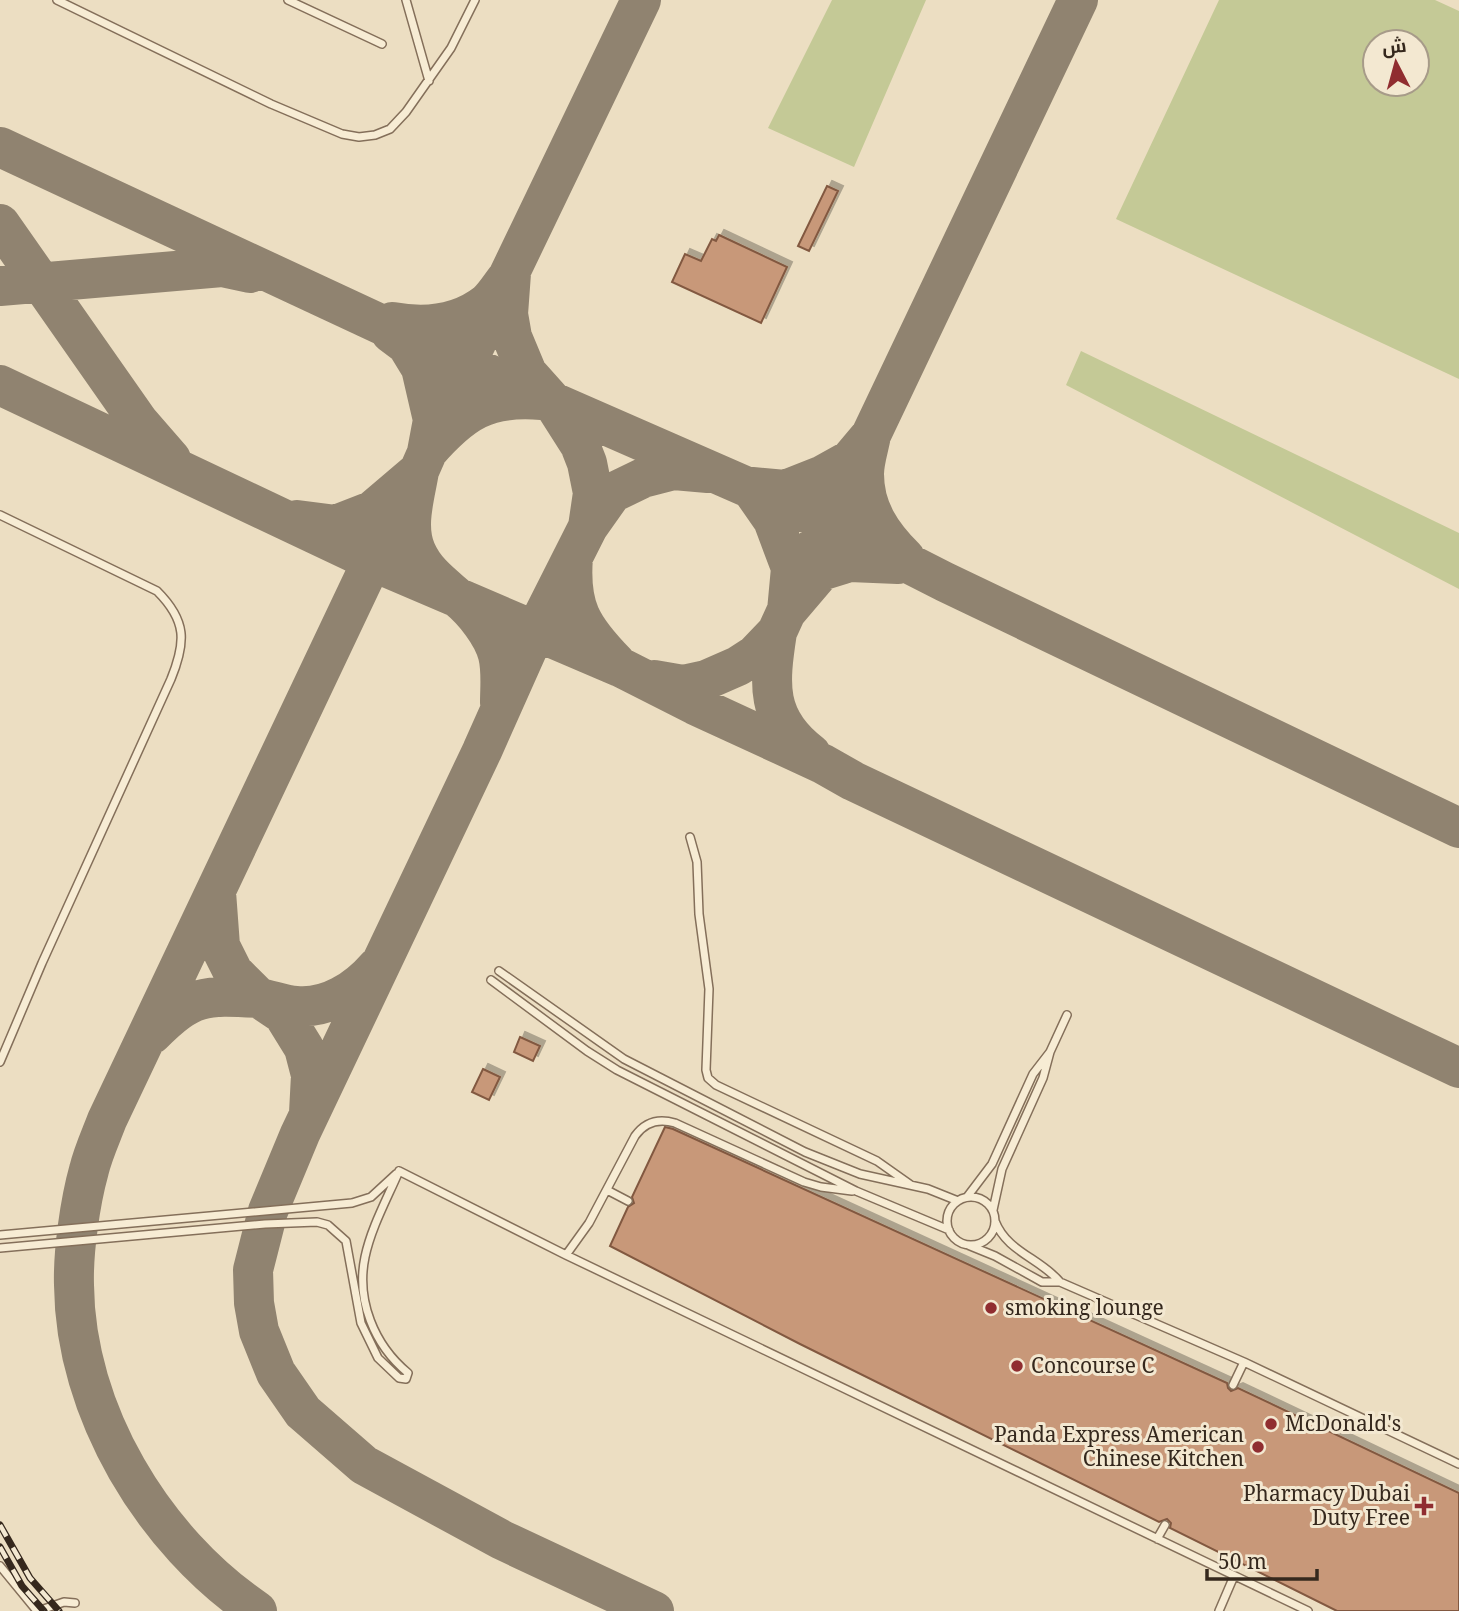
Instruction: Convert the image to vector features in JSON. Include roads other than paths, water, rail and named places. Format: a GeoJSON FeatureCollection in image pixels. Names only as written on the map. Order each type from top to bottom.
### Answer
{"type":"FeatureCollection","features":[{"type":"Feature","properties":{"kind":"lane"},"geometry":{"type":"LineString","coordinates":[[57,0],[271,104],[351,136],[368,137],[390,129],[429,81],[451,48],[471,1]]}},
{"type":"Feature","properties":{"kind":"lane"},"geometry":{"type":"LineString","coordinates":[[288,0],[382,44]]}},
{"type":"Feature","properties":{"kind":"lane"},"geometry":{"type":"LineString","coordinates":[[406,0],[429,81]]}},
{"type":"Feature","properties":{"kind":"lane"},"geometry":{"type":"LineString","coordinates":[[0,516],[157,591],[174,612],[181,639],[181,653],[171,679],[41,963],[0,1062]]}},
{"type":"Feature","properties":{"kind":"lane"},"geometry":{"type":"LineString","coordinates":[[691,837],[697,862],[699,914],[709,989],[706,1069],[708,1078],[877,1161],[911,1185]]}},
{"type":"Feature","properties":{"kind":"lane"},"geometry":{"type":"LineString","coordinates":[[499,971],[624,1059],[678,1087],[843,1168],[877,1179],[928,1188],[958,1201]]}},
{"type":"Feature","properties":{"kind":"lane"},"geometry":{"type":"LineString","coordinates":[[491,980],[617,1070],[856,1191],[949,1230]]}},
{"type":"Feature","properties":{"kind":"lane"},"geometry":{"type":"LineString","coordinates":[[1060,1282],[1049,1270],[1012,1245],[999,1229],[993,1210],[1000,1176],[1067,1015]]}},
{"type":"Feature","properties":{"kind":"lane"},"geometry":{"type":"LineString","coordinates":[[1050,1052],[1033,1074],[992,1164],[967,1197],[958,1201],[948,1213],[949,1230],[953,1237],[1042,1282],[1060,1282],[1244,1362],[1459,1464]]}},
{"type":"Feature","properties":{"kind":"lane"},"geometry":{"type":"LineString","coordinates":[[566,1255],[589,1223],[639,1131],[648,1124],[661,1120],[675,1123],[804,1182],[838,1191],[856,1191]]}},
{"type":"Feature","properties":{"kind":"lane"},"geometry":{"type":"LineString","coordinates":[[0,1235],[352,1203],[371,1197],[399,1171]]}},
{"type":"Feature","properties":{"kind":"lane"},"geometry":{"type":"LineString","coordinates":[[0,1248],[184,1231],[317,1222],[328,1225],[346,1241],[356,1304],[365,1333],[389,1370],[406,1380],[408,1373],[388,1354],[371,1324],[363,1281],[365,1256],[399,1171]]}},
{"type":"Feature","properties":{"kind":"lane"},"geometry":{"type":"LineString","coordinates":[[399,1171],[566,1255],[1308,1611]]}},
{"type":"Feature","properties":{"kind":"lane"},"geometry":{"type":"LineString","coordinates":[[607,1190],[628,1201]]}},
{"type":"Feature","properties":{"kind":"lane"},"geometry":{"type":"LineString","coordinates":[[967,1197],[982,1199],[993,1210]]}},
{"type":"Feature","properties":{"kind":"lane"},"geometry":{"type":"LineString","coordinates":[[967,1245],[976,1244],[990,1236],[995,1221]]}},
{"type":"Feature","properties":{"kind":"lane"},"geometry":{"type":"LineString","coordinates":[[1233,1385],[1244,1362]]}},
{"type":"Feature","properties":{"kind":"lane"},"geometry":{"type":"LineString","coordinates":[[1157,1539],[1165,1525]]}},
{"type":"Feature","properties":{"kind":"lane"},"geometry":{"type":"LineString","coordinates":[[0,1566],[37,1611],[64,1602],[75,1603]]}},
{"type":"Feature","properties":{"kind":"lane"},"geometry":{"type":"LineString","coordinates":[[1219,1611],[1234,1576]]}},
{"type":"Feature","properties":{"kind":"railway"},"geometry":{"type":"LineString","coordinates":[[0,1525],[30,1578],[59,1611]]}},
{"type":"Feature","properties":{"kind":"railway"},"geometry":{"type":"LineString","coordinates":[[0,1547],[22,1586],[44,1611]]}},
{"type":"Feature","properties":{"kind":"place","name":"smoking lounge"},"geometry":{"type":"Point","coordinates":[991,1308]}},
{"type":"Feature","properties":{"kind":"place","name":"Concourse C"},"geometry":{"type":"Point","coordinates":[1017,1366]}},
{"type":"Feature","properties":{"kind":"place","name":"McDonald's"},"geometry":{"type":"Point","coordinates":[1271,1424]}},
{"type":"Feature","properties":{"kind":"place","name":"Panda Express American Chinese Kitchen"},"geometry":{"type":"Point","coordinates":[1258,1447]}},
{"type":"Feature","properties":{"kind":"place","name":"Pharmacy Dubai Duty Free"},"geometry":{"type":"Point","coordinates":[1424,1506]}}]}
